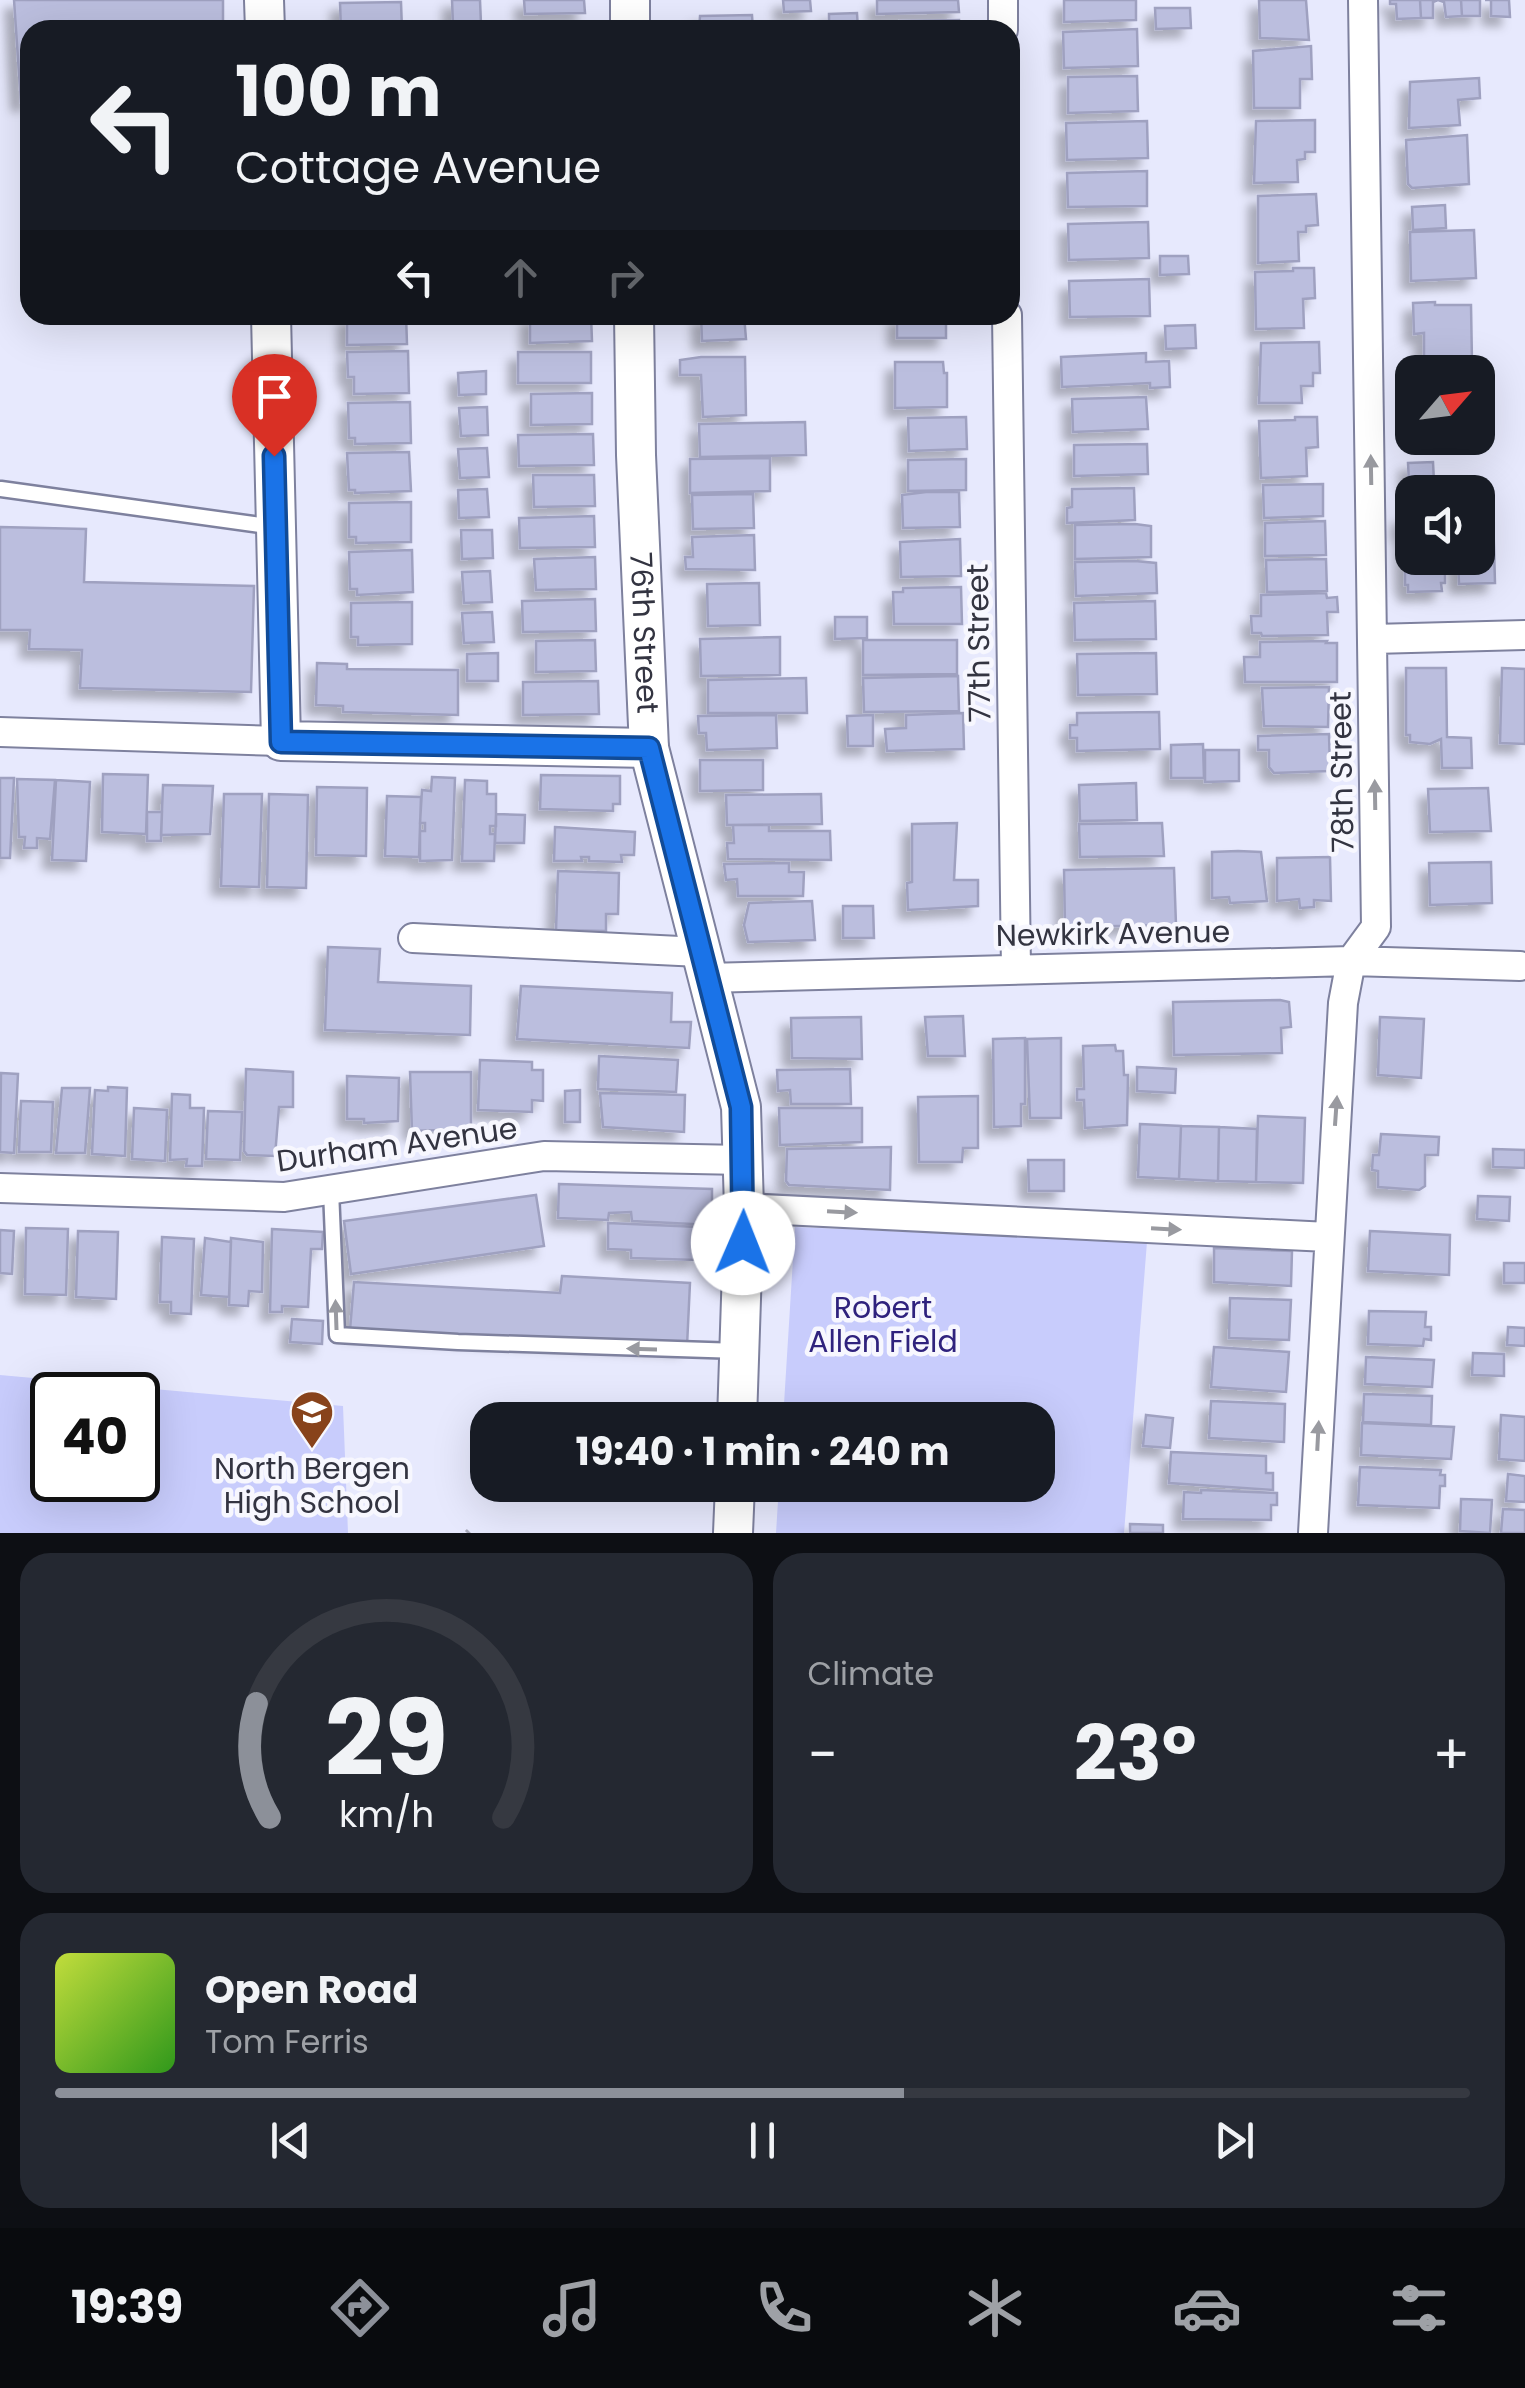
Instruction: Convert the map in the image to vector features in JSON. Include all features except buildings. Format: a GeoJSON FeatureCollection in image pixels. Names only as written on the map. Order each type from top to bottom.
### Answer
{"type":"FeatureCollection","features":[{"type":"Feature","properties":{"kind":"street","name":"78th Street"},"geometry":{"type":"LineString","coordinates":[[1313,1533],[1343,1003],[1351,960],[1376,927],[1363,0]]}},
{"type":"Feature","properties":{"kind":"street"},"geometry":{"type":"LineString","coordinates":[[271,325],[281,742]]}},
{"type":"Feature","properties":{"kind":"street","name":"76th Street"},"geometry":{"type":"LineString","coordinates":[[634,325],[649,748],[741,1107],[744,1208],[738,1402]]}},
{"type":"Feature","properties":{"kind":"street","name":"77th Street"},"geometry":{"type":"LineString","coordinates":[[1007,325],[1016,969]]}},
{"type":"Feature","properties":{"kind":"street"},"geometry":{"type":"LineString","coordinates":[[1373,639],[1525,635]]}},
{"type":"Feature","properties":{"kind":"street"},"geometry":{"type":"LineString","coordinates":[[0,732],[281,742],[649,748]]}},
{"type":"Feature","properties":{"kind":"street","name":"Newkirk Avenue"},"geometry":{"type":"LineString","coordinates":[[413,938],[704,965],[1016,969],[1351,960],[1520,966]]}},
{"type":"Feature","properties":{"kind":"street","name":"Durham Avenue"},"geometry":{"type":"LineString","coordinates":[[0,1188],[284,1198],[544,1156],[743,1160]]}},
{"type":"Feature","properties":{"kind":"street"},"geometry":{"type":"LineString","coordinates":[[744,1208],[1328,1237]]}},
{"type":"Feature","properties":{"kind":"street"},"geometry":{"type":"LineString","coordinates":[[733,1533],[734,1502]]}},
{"type":"Feature","properties":{"kind":"lane"},"geometry":{"type":"LineString","coordinates":[[1,488],[276,527]]}},
{"type":"Feature","properties":{"kind":"lane"},"geometry":{"type":"LineString","coordinates":[[331,1190],[337,1335],[740,1350]]}},
{"type":"Feature","properties":{"kind":"green space","name":"Robert Allen Field"},"geometry":{"type":"Polygon","coordinates":[[[795,1227],[1147,1242],[1124,1533],[776,1533],[778,1502],[1055,1502],[1055,1402],[784,1402],[795,1227]]]}},
{"type":"Feature","properties":{"kind":"green space"},"geometry":{"type":"Polygon","coordinates":[[[0,1375],[30,1378],[30,1502],[160,1502],[160,1389],[343,1406],[348,1533],[0,1533],[0,1375]]]}},
{"type":"Feature","properties":{"kind":"place","name":"North Bergen High School"},"geometry":{"type":"Point","coordinates":[312,1450]}},
{"type":"Feature","properties":{"kind":"route"},"geometry":{"type":"LineString","coordinates":[[274,456],[281,742],[649,748],[741,1107],[743,1243]]}}]}
